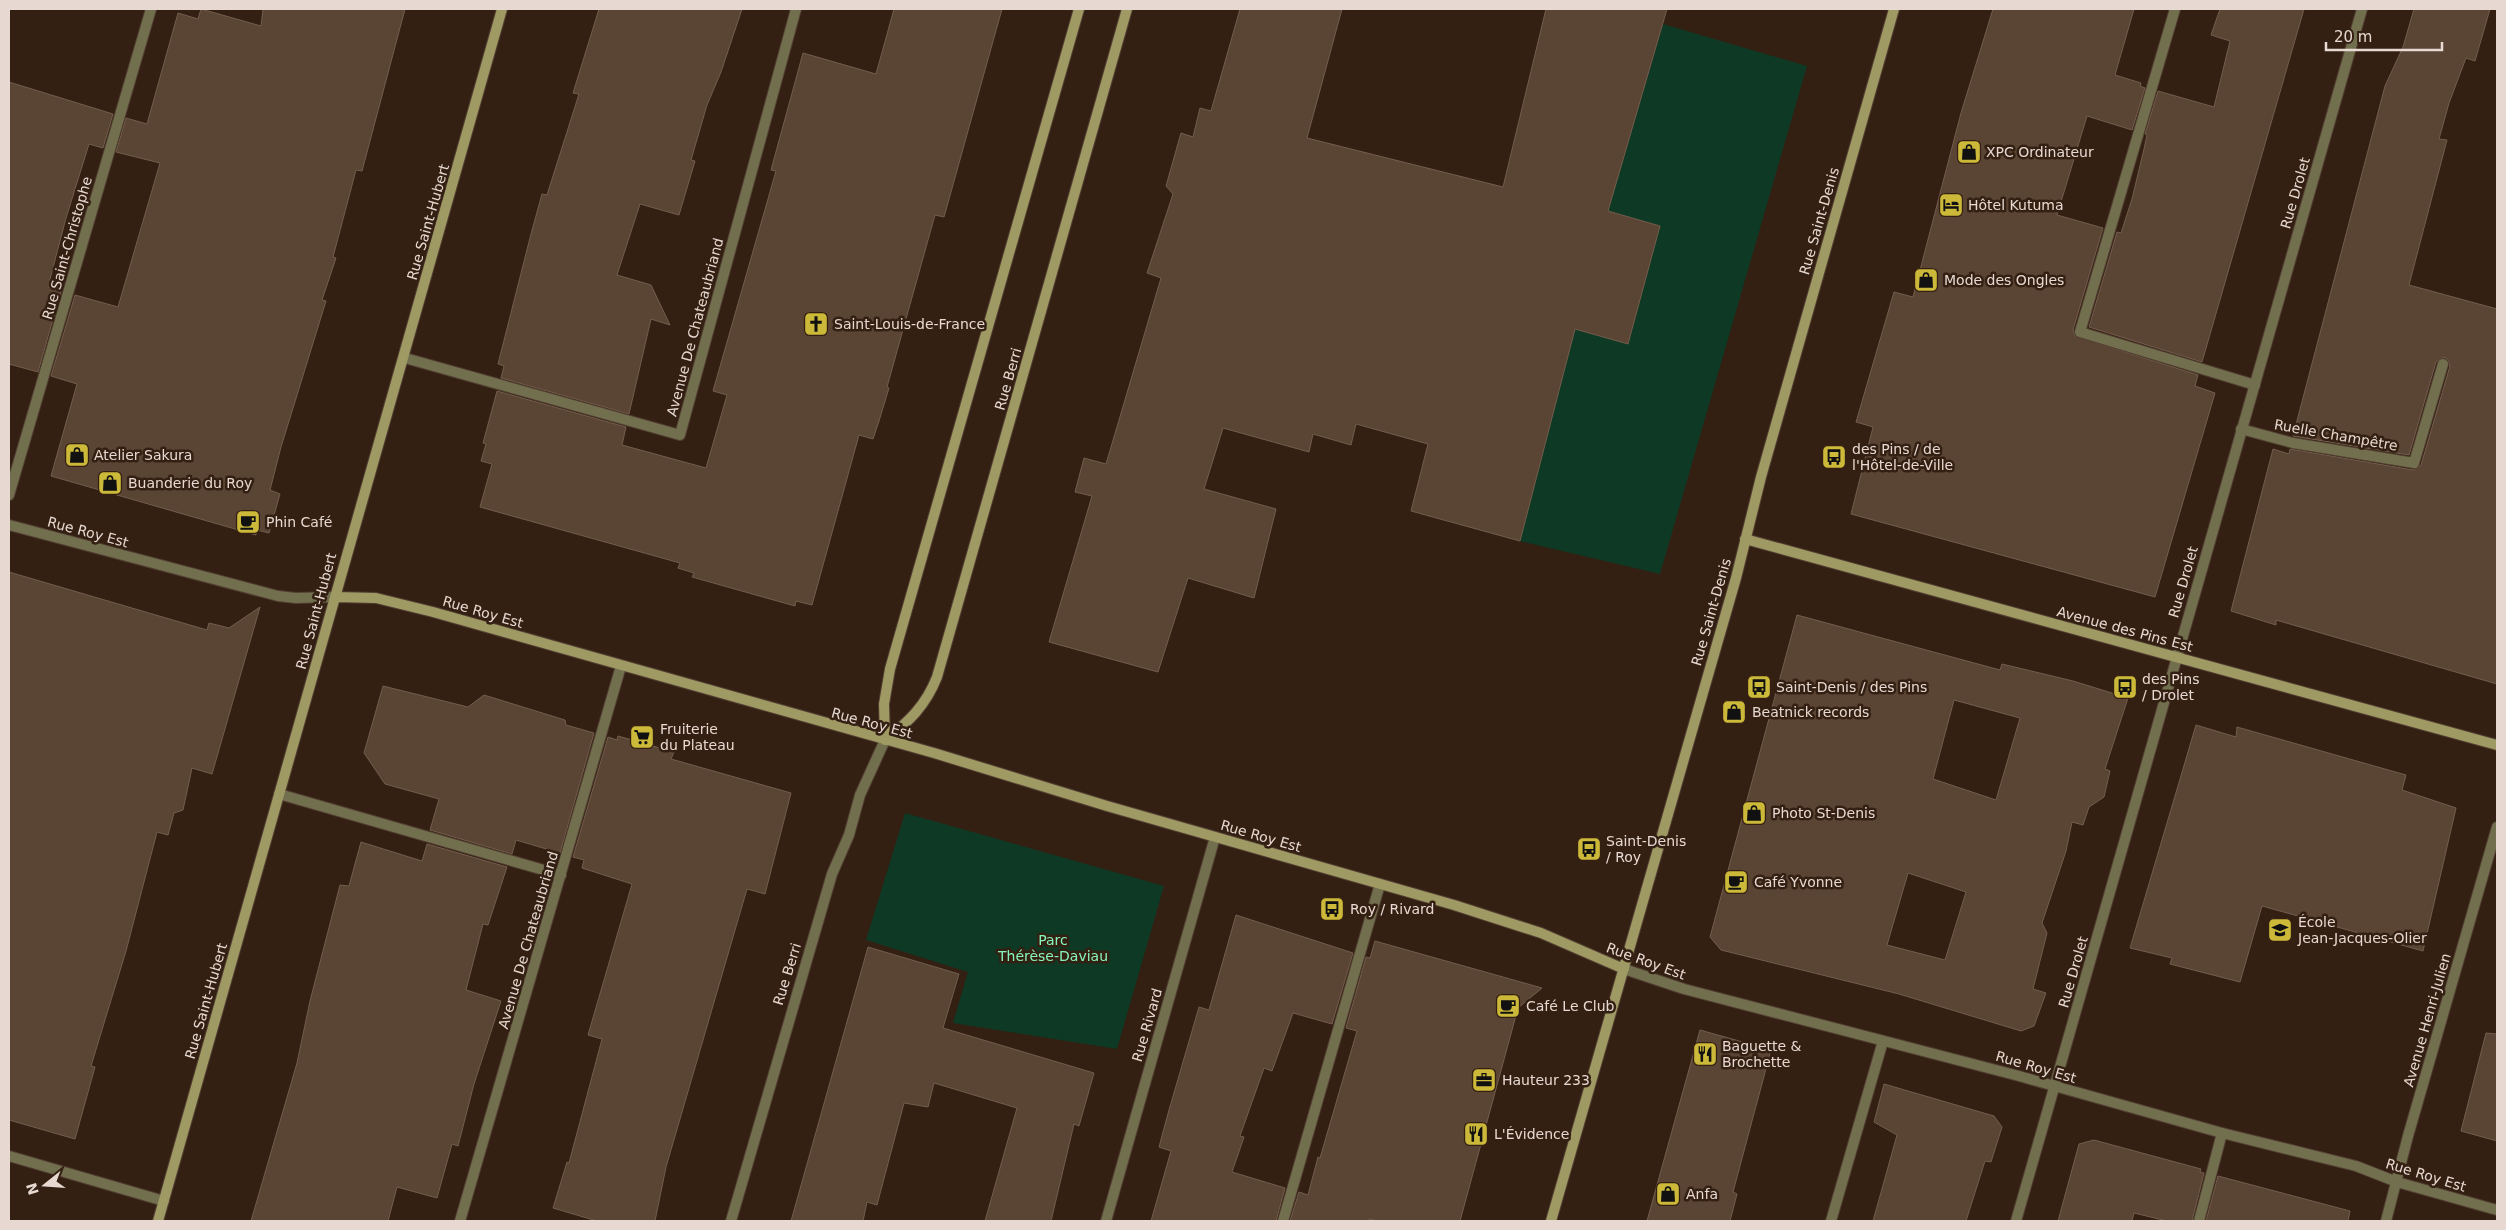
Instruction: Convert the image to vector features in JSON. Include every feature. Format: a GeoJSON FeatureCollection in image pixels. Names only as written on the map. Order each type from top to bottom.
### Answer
{"type":"FeatureCollection","features":[{"type":"Feature","properties":{"kind":"street","name":"Rue Saint-Christophe"},"geometry":{"type":"LineString","coordinates":[[9,495],[151,9]]}},
{"type":"Feature","properties":{"kind":"street","name":"Rue Saint-Hubert"},"geometry":{"type":"LineString","coordinates":[[158,1221],[350,541],[405,358],[502,9]]}},
{"type":"Feature","properties":{"kind":"street","name":"Avenue De Chateaubriand"},"geometry":{"type":"LineString","coordinates":[[405,358],[680,435],[796,9]]}},
{"type":"Feature","properties":{"kind":"street","name":"Rue Berri"},"geometry":{"type":"LineString","coordinates":[[731,1221],[832,874],[849,835],[860,796],[884,740],[884,704],[890,669],[1079,9]]}},
{"type":"Feature","properties":{"kind":"street","name":"Rue Berri"},"geometry":{"type":"LineString","coordinates":[[884,740],[907,723],[920,710],[938,677],[1127,9]]}},
{"type":"Feature","properties":{"kind":"street","name":"Rue Saint-Denis"},"geometry":{"type":"LineString","coordinates":[[1551,1221],[1732,595],[1745,539],[1894,9]]}},
{"type":"Feature","properties":{"kind":"street"},"geometry":{"type":"LineString","coordinates":[[2175,9],[2080,332],[2255,385]]}},
{"type":"Feature","properties":{"kind":"street","name":"Rue Drolet"},"geometry":{"type":"LineString","coordinates":[[2016,1221],[2362,9]]}},
{"type":"Feature","properties":{"kind":"street","name":"Ruelle Champêtre"},"geometry":{"type":"LineString","coordinates":[[2241,429],[2293,443],[2414,463],[2443,364]]}},
{"type":"Feature","properties":{"kind":"street","name":"Rue Roy Est"},"geometry":{"type":"LineString","coordinates":[[9,525],[278,596],[296,598],[376,598],[433,612],[1380,884],[1532,930],[1624,969],[1684,989],[2054,1086],[2222,1133],[2356,1166],[2397,1182],[2497,1210]]}},
{"type":"Feature","properties":{"kind":"street","name":"Avenue des Pins Est"},"geometry":{"type":"LineString","coordinates":[[1745,539],[2497,744]]}},
{"type":"Feature","properties":{"kind":"street","name":"Avenue De Chateaubriand"},"geometry":{"type":"LineString","coordinates":[[460,1221],[621,666]]}},
{"type":"Feature","properties":{"kind":"street"},"geometry":{"type":"LineString","coordinates":[[279,794],[561,875]]}},
{"type":"Feature","properties":{"kind":"street","name":"Avenue Henri-Julien"},"geometry":{"type":"LineString","coordinates":[[2386,1221],[2408,1136],[2497,827]]}},
{"type":"Feature","properties":{"kind":"street","name":"Rue Rivard"},"geometry":{"type":"LineString","coordinates":[[1106,1221],[1215,837]]}},
{"type":"Feature","properties":{"kind":"street"},"geometry":{"type":"LineString","coordinates":[[1283,1221],[1380,884]]}},
{"type":"Feature","properties":{"kind":"street"},"geometry":{"type":"LineString","coordinates":[[1831,1221],[1883,1041]]}},
{"type":"Feature","properties":{"kind":"street"},"geometry":{"type":"LineString","coordinates":[[2199,1221],[2222,1133]]}},
{"type":"Feature","properties":{"kind":"street"},"geometry":{"type":"LineString","coordinates":[[9,1156],[164,1201]]}},
{"type":"Feature","properties":{"kind":"green space"},"geometry":{"type":"Polygon","coordinates":[[[1663,24],[1807,66],[1660,574],[1520,541],[1575,329],[1628,344],[1660,226],[1608,211],[1663,24]]]}},
{"type":"Feature","properties":{"kind":"green space","name":"Parc Thérèse-Daviau"},"geometry":{"type":"Polygon","coordinates":[[[905,813],[1164,886],[1117,1049],[953,1023],[968,972],[866,940],[905,813]]]}},
{"type":"Feature","properties":{"kind":"building"},"geometry":{"type":"Polygon","coordinates":[[[201,9],[261,26],[263,9],[405,9],[362,171],[356,170],[333,257],[336,258],[322,300],[326,301],[281,447],[270,490],[280,494],[269,533],[257,530],[256,535],[51,476],[77,384],[51,376],[75,295],[118,307],[160,163],[116,152],[126,118],[147,124],[178,13],[198,19],[201,9]]]}},
{"type":"Feature","properties":{"kind":"building"},"geometry":{"type":"Polygon","coordinates":[[[599,9],[742,9],[721,72],[707,105],[691,160],[695,161],[679,215],[640,204],[617,275],[651,285],[670,325],[651,319],[629,414],[501,378],[504,366],[498,364],[542,194],[547,195],[579,94],[573,93],[599,9]]]}},
{"type":"Feature","properties":{"kind":"building","name":"Saint-Louis-de-France"},"geometry":{"type":"Polygon","coordinates":[[[894,9],[1002,9],[944,217],[935,215],[879,421],[873,439],[859,435],[812,605],[796,601],[795,606],[692,577],[694,573],[678,568],[680,563],[480,507],[492,464],[481,461],[486,444],[483,443],[497,391],[626,427],[622,445],[706,468],[727,395],[713,391],[776,171],[771,170],[803,53],[876,74],[894,9]]]}},
{"type":"Feature","properties":{"kind":"building"},"geometry":{"type":"Polygon","coordinates":[[[1240,9],[1342,9],[1307,138],[1503,187],[1546,9],[1667,9],[1608,211],[1660,226],[1628,344],[1575,329],[1520,541],[1411,511],[1428,444],[1356,424],[1351,445],[1313,434],[1309,452],[1223,428],[1204,489],[1276,509],[1254,598],[1188,578],[1158,672],[1049,642],[1092,496],[1075,492],[1084,458],[1106,464],[1161,278],[1147,273],[1173,194],[1166,186],[1181,133],[1193,137],[1200,108],[1211,111],[1240,9]]]}},
{"type":"Feature","properties":{"kind":"building"},"geometry":{"type":"Polygon","coordinates":[[[1993,9],[2134,9],[2115,75],[2141,83],[2140,86],[2145,88],[2132,130],[2087,116],[2057,215],[2103,228],[2073,330],[2075,336],[2198,375],[2195,386],[2215,393],[2155,597],[1851,514],[1873,427],[1856,422],[1894,292],[1913,297],[1961,113],[1993,9]]]}},
{"type":"Feature","properties":{"kind":"building"},"geometry":{"type":"Polygon","coordinates":[[[2220,9],[2304,9],[2202,362],[2089,327],[2117,232],[2121,233],[2132,199],[2147,135],[2145,134],[2158,91],[2214,107],[2230,41],[2211,35],[2220,9]]]}},
{"type":"Feature","properties":{"kind":"building"},"geometry":{"type":"Polygon","coordinates":[[[2414,9],[2490,9],[2475,61],[2466,58],[2449,103],[2439,139],[2447,140],[2409,285],[2497,309],[2497,684],[2276,620],[2276,625],[2231,611],[2273,449],[2289,454],[2290,449],[2413,470],[2421,465],[2450,366],[2448,360],[2444,357],[2436,362],[2409,455],[2293,436],[2385,86],[2403,47],[2414,9]]]}},
{"type":"Feature","properties":{"kind":"building"},"geometry":{"type":"Polygon","coordinates":[[[9,82],[113,114],[103,148],[89,144],[66,218],[48,287],[61,291],[38,372],[9,364],[9,82]]]}},
{"type":"Feature","properties":{"kind":"building"},"geometry":{"type":"Polygon","coordinates":[[[9,572],[207,630],[209,623],[229,628],[260,607],[212,774],[192,768],[183,810],[174,813],[168,835],[157,832],[126,951],[91,1066],[95,1067],[75,1139],[9,1120],[9,572]]]}},
{"type":"Feature","properties":{"kind":"building"},"geometry":{"type":"Polygon","coordinates":[[[1797,615],[2000,670],[2002,664],[2073,681],[2128,698],[2105,769],[2110,771],[2104,797],[2089,807],[2083,825],[2072,822],[2066,851],[2042,923],[2047,933],[2033,989],[2046,993],[2034,1026],[2021,1031],[1899,994],[1721,950],[1710,937],[1797,615]],[[1954,700],[1933,779],[1996,800],[2020,718],[1954,700]],[[1908,873],[1887,945],[1945,960],[1966,892],[1908,873]]]}},
{"type":"Feature","properties":{"kind":"building"},"geometry":{"type":"Polygon","coordinates":[[[383,686],[468,707],[484,695],[565,720],[566,725],[594,733],[560,853],[516,840],[512,854],[430,830],[439,799],[385,784],[364,753],[383,686]]]}},
{"type":"Feature","properties":{"kind":"building"},"geometry":{"type":"Polygon","coordinates":[[[2196,725],[2236,737],[2237,727],[2406,775],[2402,790],[2456,808],[2423,951],[2262,906],[2240,982],[2170,964],[2172,958],[2130,948],[2196,725]]]}},
{"type":"Feature","properties":{"kind":"building"},"geometry":{"type":"Polygon","coordinates":[[[618,736],[674,752],[671,759],[791,793],[765,894],[747,889],[666,1167],[655,1221],[597,1221],[553,1208],[567,1162],[569,1163],[602,1039],[588,1035],[632,884],[582,868],[584,860],[573,857],[608,737],[617,740],[618,736]]]}},
{"type":"Feature","properties":{"kind":"building"},"geometry":{"type":"Polygon","coordinates":[[[361,842],[422,861],[427,844],[507,867],[488,925],[483,924],[466,990],[501,1001],[474,1084],[458,1146],[452,1144],[437,1198],[397,1187],[388,1221],[251,1221],[297,1063],[310,1001],[340,885],[349,886],[361,842]]]}},
{"type":"Feature","properties":{"kind":"building"},"geometry":{"type":"Polygon","coordinates":[[[1236,915],[1353,953],[1332,1024],[1293,1013],[1272,1071],[1264,1068],[1240,1136],[1244,1137],[1232,1172],[1285,1188],[1276,1221],[1151,1221],[1171,1151],[1159,1147],[1169,1110],[1199,1007],[1209,1010],[1236,915]]]}},
{"type":"Feature","properties":{"kind":"building"},"geometry":{"type":"Polygon","coordinates":[[[1375,941],[1542,988],[1518,1008],[1460,1221],[1378,1221],[1369,1219],[1369,1221],[1290,1221],[1299,1192],[1308,1195],[1318,1157],[1320,1158],[1357,1031],[1346,1028],[1366,957],[1370,958],[1375,941]]]}},
{"type":"Feature","properties":{"kind":"building"},"geometry":{"type":"Polygon","coordinates":[[[868,947],[959,974],[943,1028],[1094,1073],[1079,1126],[1074,1124],[1051,1221],[985,1221],[1017,1108],[934,1083],[928,1107],[904,1103],[877,1205],[867,1202],[863,1221],[791,1221],[868,947]]]}},
{"type":"Feature","properties":{"kind":"building"},"geometry":{"type":"Polygon","coordinates":[[[1700,1030],[1771,1050],[1733,1192],[1737,1194],[1730,1221],[1647,1221],[1700,1030]]]}},
{"type":"Feature","properties":{"kind":"building"},"geometry":{"type":"Polygon","coordinates":[[[2486,1033],[2497,1034],[2497,1141],[2461,1131],[2486,1033]]]}},
{"type":"Feature","properties":{"kind":"building"},"geometry":{"type":"Polygon","coordinates":[[[1884,1084],[1994,1116],[2002,1127],[1991,1162],[1985,1161],[1966,1221],[1873,1221],[1897,1135],[1874,1122],[1884,1084]]]}},
{"type":"Feature","properties":{"kind":"building"},"geometry":{"type":"Polygon","coordinates":[[[2094,1140],[2201,1169],[2200,1172],[2204,1173],[2192,1221],[2167,1221],[2134,1213],[2132,1221],[2058,1221],[2079,1144],[2094,1140]]]}},
{"type":"Feature","properties":{"kind":"building"},"geometry":{"type":"Polygon","coordinates":[[[2218,1176],[2350,1211],[2348,1221],[2206,1221],[2218,1176]]]}},
{"type":"Feature","properties":{"kind":"place","name":"XPC Ordinateur"},"geometry":{"type":"Point","coordinates":[1969,152]}},
{"type":"Feature","properties":{"kind":"place","name":"Hôtel Kutuma"},"geometry":{"type":"Point","coordinates":[1951,205]}},
{"type":"Feature","properties":{"kind":"place","name":"Mode des Ongles"},"geometry":{"type":"Point","coordinates":[1926,280]}},
{"type":"Feature","properties":{"kind":"place","name":"Saint-Louis-de-France"},"geometry":{"type":"Point","coordinates":[816,324]}},
{"type":"Feature","properties":{"kind":"place","name":"Atelier Sakura"},"geometry":{"type":"Point","coordinates":[77,455]}},
{"type":"Feature","properties":{"kind":"place","name":"des Pins / de l'Hôtel-de-Ville"},"geometry":{"type":"Point","coordinates":[1834,457]}},
{"type":"Feature","properties":{"kind":"place","name":"Buanderie du Roy"},"geometry":{"type":"Point","coordinates":[110,483]}},
{"type":"Feature","properties":{"kind":"place","name":"Phin Café"},"geometry":{"type":"Point","coordinates":[248,522]}},
{"type":"Feature","properties":{"kind":"place","name":"Saint-Denis / des Pins"},"geometry":{"type":"Point","coordinates":[1759,687]}},
{"type":"Feature","properties":{"kind":"place","name":"des Pins / Drolet"},"geometry":{"type":"Point","coordinates":[2125,687]}},
{"type":"Feature","properties":{"kind":"place","name":"Beatnick records"},"geometry":{"type":"Point","coordinates":[1734,712]}},
{"type":"Feature","properties":{"kind":"place","name":"Fruiterie du Plateau"},"geometry":{"type":"Point","coordinates":[642,737]}},
{"type":"Feature","properties":{"kind":"place","name":"Photo St-Denis"},"geometry":{"type":"Point","coordinates":[1754,813]}},
{"type":"Feature","properties":{"kind":"place","name":"Saint-Denis / Roy"},"geometry":{"type":"Point","coordinates":[1589,849]}},
{"type":"Feature","properties":{"kind":"place","name":"Café Yvonne"},"geometry":{"type":"Point","coordinates":[1736,882]}},
{"type":"Feature","properties":{"kind":"place","name":"Roy / Rivard"},"geometry":{"type":"Point","coordinates":[1332,909]}},
{"type":"Feature","properties":{"kind":"place","name":"École Jean-Jacques-Olier"},"geometry":{"type":"Point","coordinates":[2280,930]}},
{"type":"Feature","properties":{"kind":"place","name":"Café Le Club"},"geometry":{"type":"Point","coordinates":[1508,1006]}},
{"type":"Feature","properties":{"kind":"place","name":"Baguette & Brochette"},"geometry":{"type":"Point","coordinates":[1705,1054]}},
{"type":"Feature","properties":{"kind":"place","name":"Hauteur 233"},"geometry":{"type":"Point","coordinates":[1484,1080]}},
{"type":"Feature","properties":{"kind":"place","name":"L'Évidence"},"geometry":{"type":"Point","coordinates":[1476,1134]}},
{"type":"Feature","properties":{"kind":"place","name":"Anfa"},"geometry":{"type":"Point","coordinates":[1668,1194]}}]}
